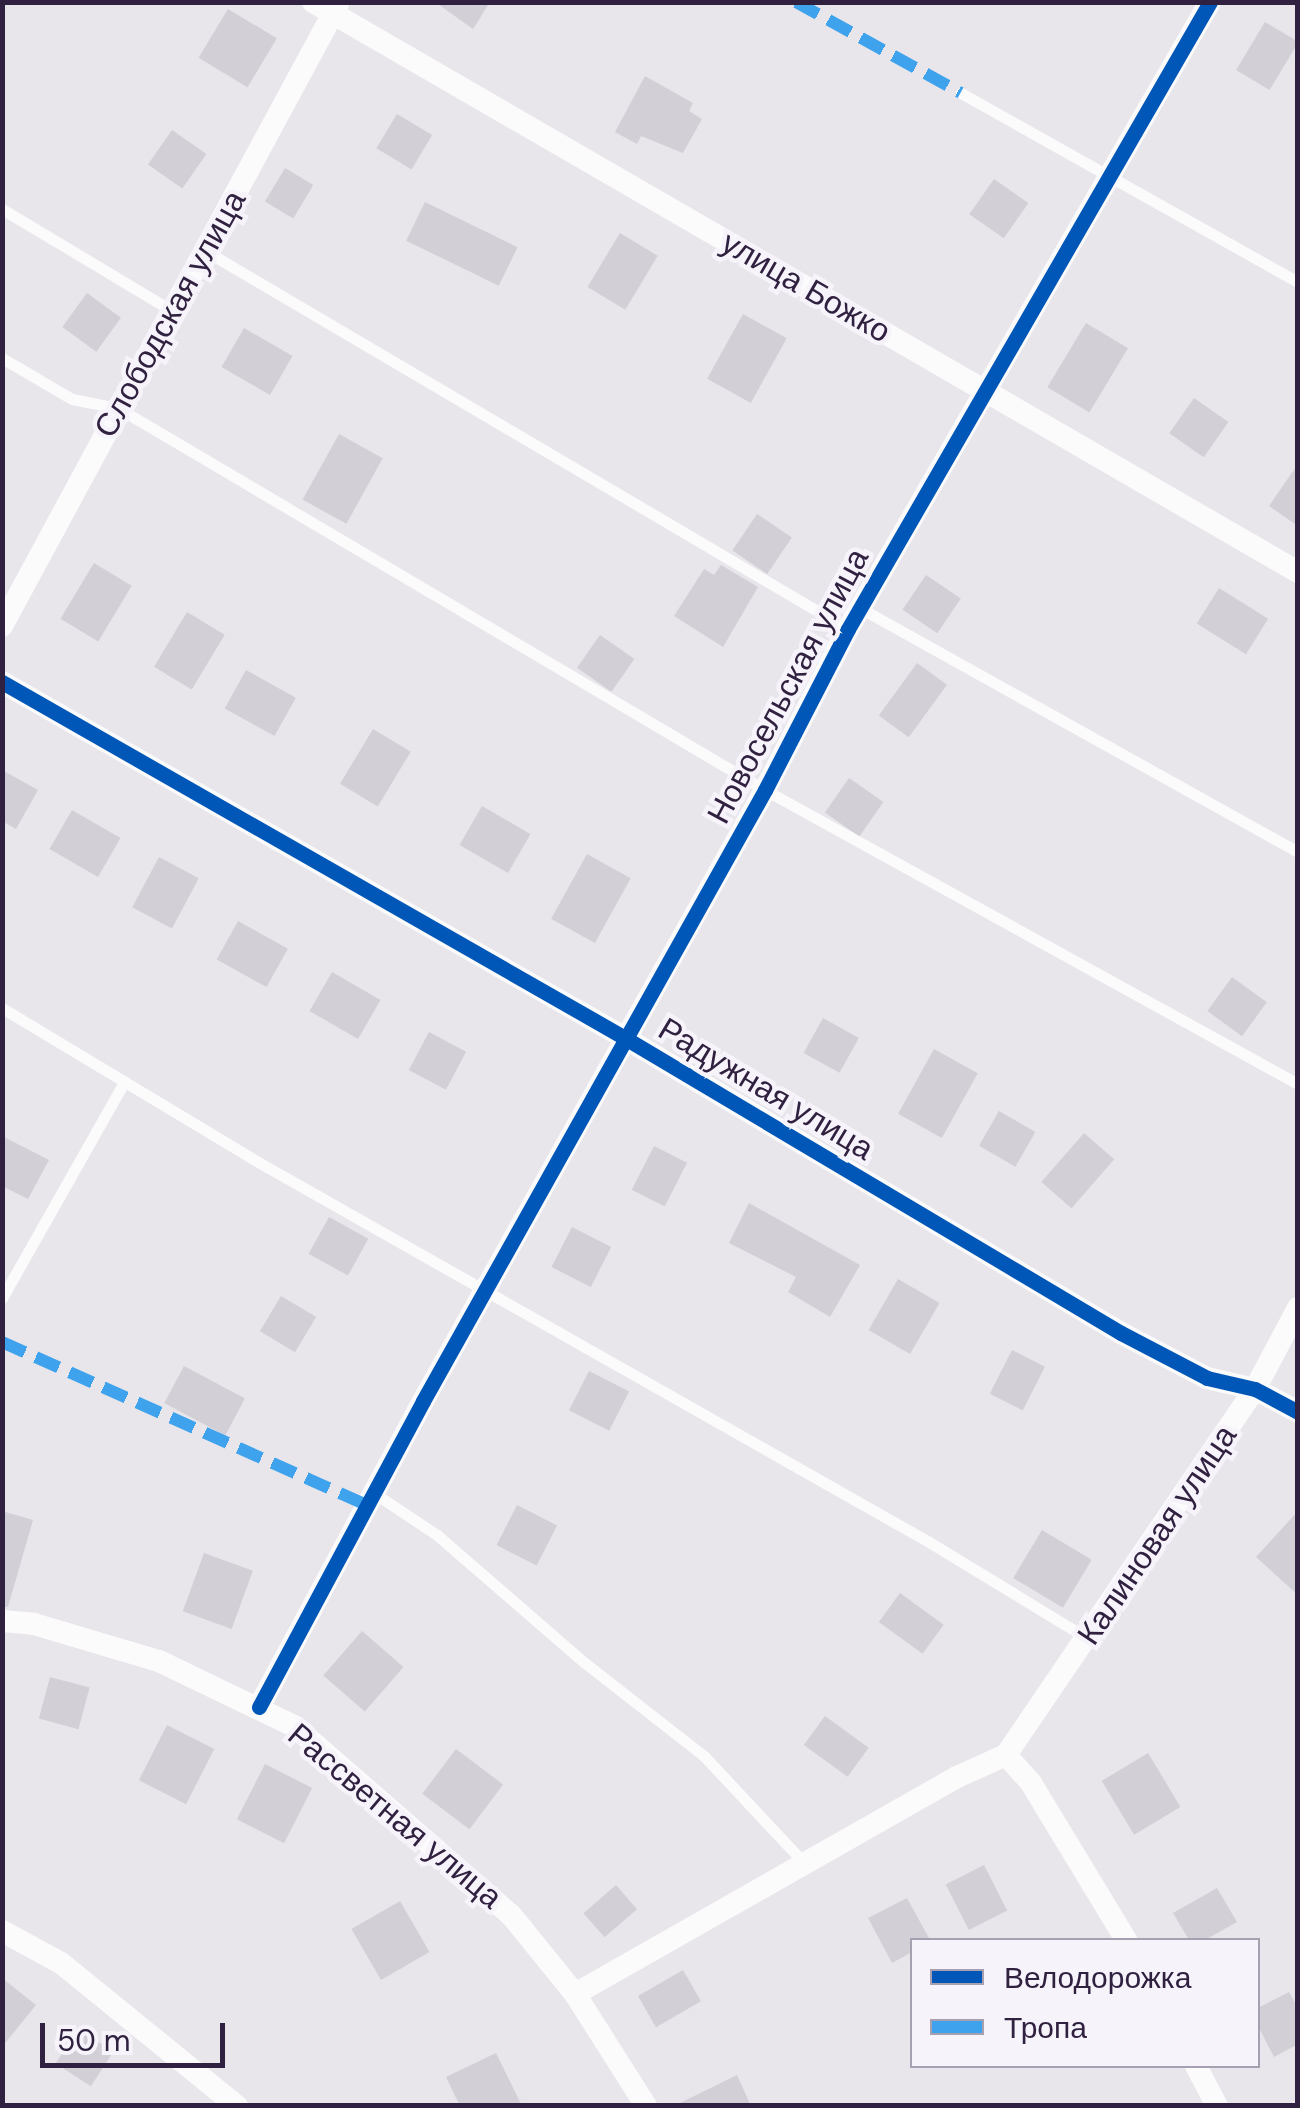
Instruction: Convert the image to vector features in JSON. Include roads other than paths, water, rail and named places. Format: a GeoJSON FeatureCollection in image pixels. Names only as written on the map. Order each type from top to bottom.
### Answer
{"type":"FeatureCollection","features":[{"type":"Feature","properties":{"kind":"street","name":"Новосельская улица"},"geometry":{"type":"LineString","coordinates":[[258,1707],[484,1290],[765,790],[854,618],[1108,172],[1210,2]]}},
{"type":"Feature","properties":{"kind":"street","name":"Слободская улица"},"geometry":{"type":"LineString","coordinates":[[2,626],[204,250],[328,7]]}},
{"type":"Feature","properties":{"kind":"street","name":"улица Божко"},"geometry":{"type":"LineString","coordinates":[[328,7],[1298,572]]}},
{"type":"Feature","properties":{"kind":"street","name":"Радужная улица"},"geometry":{"type":"LineString","coordinates":[[2,682],[625,1038],[1122,1333],[1207,1378],[1255,1389],[1298,1412]]}},
{"type":"Feature","properties":{"kind":"street","name":"Калиновая улица"},"geometry":{"type":"LineString","coordinates":[[1006,1755],[1255,1389],[1298,1308]]}},
{"type":"Feature","properties":{"kind":"street","name":"Рассветная улица"},"geometry":{"type":"LineString","coordinates":[[2,1621],[34,1624],[159,1661],[294,1726],[511,1915],[575,1994],[646,2106]]}},
{"type":"Feature","properties":{"kind":"street"},"geometry":{"type":"LineString","coordinates":[[575,1994],[957,1777],[1006,1755],[1030,1783],[1125,1938]]}},
{"type":"Feature","properties":{"kind":"street"},"geometry":{"type":"LineString","coordinates":[[2,1930],[62,1963],[238,2106]]}},
{"type":"Feature","properties":{"kind":"street"},"geometry":{"type":"LineString","coordinates":[[1197,2068],[1218,2106]]}},
{"type":"Feature","properties":{"kind":"lane"},"geometry":{"type":"LineString","coordinates":[[961,93],[1108,172],[1298,282]]}},
{"type":"Feature","properties":{"kind":"lane"},"geometry":{"type":"LineString","coordinates":[[2,209],[171,310]]}},
{"type":"Feature","properties":{"kind":"lane"},"geometry":{"type":"LineString","coordinates":[[204,250],[854,618],[1298,852]]}},
{"type":"Feature","properties":{"kind":"lane"},"geometry":{"type":"LineString","coordinates":[[2,358],[72,399],[118,408],[765,790],[1298,1084]]}},
{"type":"Feature","properties":{"kind":"lane"},"geometry":{"type":"LineString","coordinates":[[2,1008],[484,1290],[930,1542],[1087,1638]]}},
{"type":"Feature","properties":{"kind":"lane"},"geometry":{"type":"LineString","coordinates":[[2,1298],[125,1081]]}},
{"type":"Feature","properties":{"kind":"lane"},"geometry":{"type":"LineString","coordinates":[[374,1493],[437,1535],[585,1663],[704,1756],[804,1863]]}}]}
